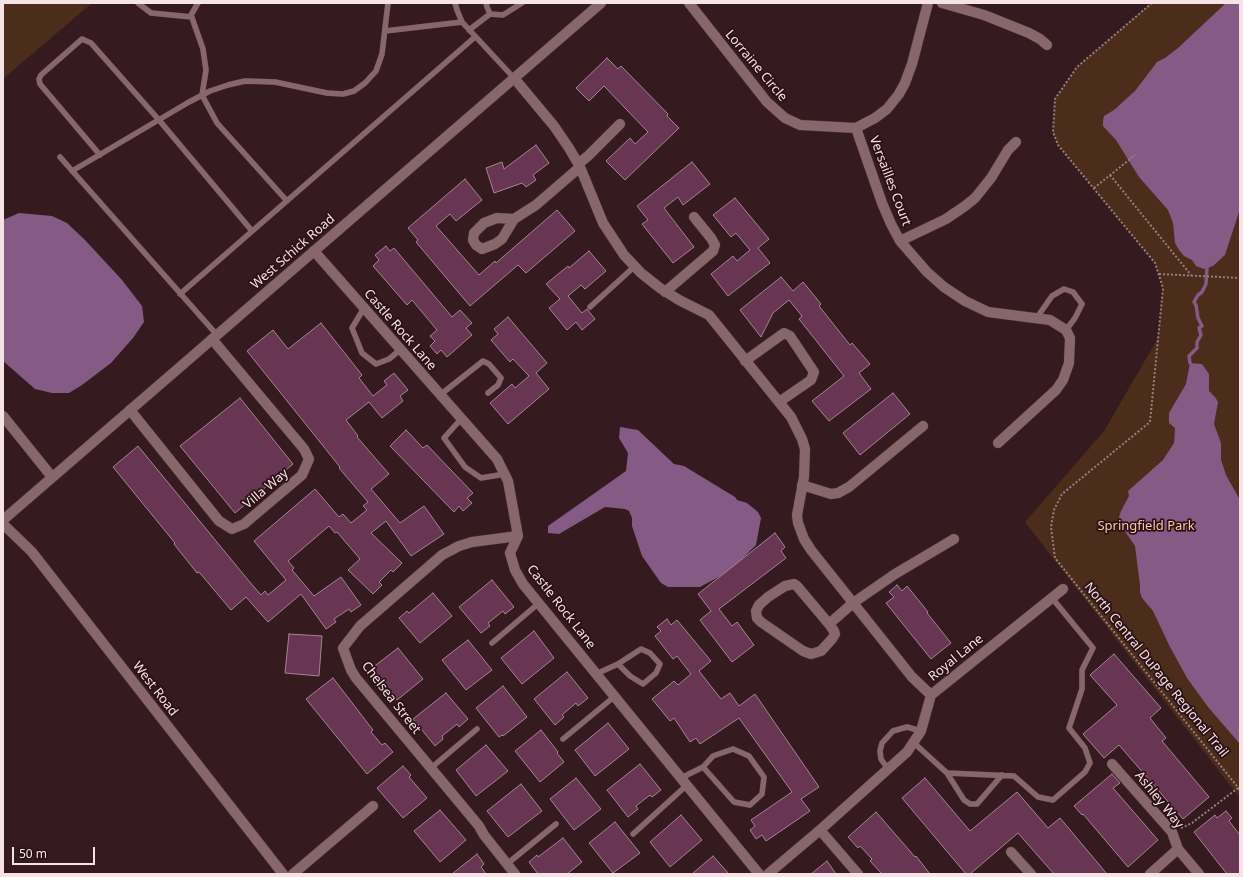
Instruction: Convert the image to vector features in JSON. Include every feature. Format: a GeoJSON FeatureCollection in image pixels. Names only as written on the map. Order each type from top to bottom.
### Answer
{"type":"FeatureCollection","features":[{"type":"Feature","properties":{"kind":"street","name":"West Schick Road"},"geometry":{"type":"LineString","coordinates":[[3,520],[601,3]]}},
{"type":"Feature","properties":{"kind":"street","name":"Lorraine Circle"},"geometry":{"type":"LineString","coordinates":[[689,3],[767,102],[785,118],[800,125],[856,128]]}},
{"type":"Feature","properties":{"kind":"street"},"geometry":{"type":"LineString","coordinates":[[856,128],[875,118],[887,109],[906,82],[928,3]]}},
{"type":"Feature","properties":{"kind":"street"},"geometry":{"type":"LineString","coordinates":[[942,3],[991,17],[1029,33],[1047,45]]}},
{"type":"Feature","properties":{"kind":"street"},"geometry":{"type":"LineString","coordinates":[[514,78],[554,126],[569,148],[579,166],[603,223],[624,255],[641,273],[666,292],[709,315],[791,417],[806,449],[797,515],[798,523],[804,539],[811,550],[912,677],[931,695]]}},
{"type":"Feature","properties":{"kind":"street"},"geometry":{"type":"LineString","coordinates":[[514,219],[536,205],[579,166],[620,124]]}},
{"type":"Feature","properties":{"kind":"street","name":"Versailles Court"},"geometry":{"type":"LineString","coordinates":[[856,128],[882,203],[900,241],[915,260],[935,280],[965,301],[988,312],[1050,320],[1066,330]]}},
{"type":"Feature","properties":{"kind":"street"},"geometry":{"type":"LineString","coordinates":[[900,241],[946,219],[975,198],[991,178],[1008,150],[1016,142]]}},
{"type":"Feature","properties":{"kind":"street"},"geometry":{"type":"LineString","coordinates":[[666,292],[714,251],[715,245],[711,238],[694,217]]}},
{"type":"Feature","properties":{"kind":"street","name":"Castle Rock Lane"},"geometry":{"type":"LineString","coordinates":[[314,251],[497,459],[508,481],[518,536],[510,554],[512,564],[523,584],[759,874]]}},
{"type":"Feature","properties":{"kind":"street"},"geometry":{"type":"LineString","coordinates":[[998,443],[1056,390],[1063,380],[1069,363],[1070,338],[1066,330]]}},
{"type":"Feature","properties":{"kind":"street"},"geometry":{"type":"LineString","coordinates":[[745,361],[784,333],[790,336],[814,372],[811,380],[779,402]]}},
{"type":"Feature","properties":{"kind":"street","name":"Villa Way"},"geometry":{"type":"LineString","coordinates":[[130,410],[220,521],[232,529],[244,524],[302,475],[310,459],[304,449],[215,337]]}},
{"type":"Feature","properties":{"kind":"street"},"geometry":{"type":"LineString","coordinates":[[3,416],[52,477]]}},
{"type":"Feature","properties":{"kind":"street"},"geometry":{"type":"LineString","coordinates":[[802,485],[831,494],[838,493],[849,487],[923,426]]}},
{"type":"Feature","properties":{"kind":"street","name":"West Road"},"geometry":{"type":"LineString","coordinates":[[3,524],[32,552],[283,874]]}},
{"type":"Feature","properties":{"kind":"street","name":"Chelsea Street"},"geometry":{"type":"LineString","coordinates":[[515,874],[484,835],[479,826],[356,678],[351,670],[343,648],[360,626],[442,555],[459,546],[472,542],[518,536]]}},
{"type":"Feature","properties":{"kind":"street"},"geometry":{"type":"LineString","coordinates":[[829,624],[853,603],[954,539]]}},
{"type":"Feature","properties":{"kind":"street"},"geometry":{"type":"LineString","coordinates":[[794,584],[829,624],[835,634],[832,639],[821,651],[811,654],[803,651],[760,622],[757,618],[756,612],[759,606],[768,597],[785,586],[794,584]]}},
{"type":"Feature","properties":{"kind":"street","name":"Royal Lane"},"geometry":{"type":"LineString","coordinates":[[768,874],[820,830],[907,752],[914,743],[920,731],[931,695],[1063,589]]}},
{"type":"Feature","properties":{"kind":"street","name":"Ashley Way"},"geometry":{"type":"LineString","coordinates":[[1112,764],[1172,832],[1178,849],[1199,874]]}},
{"type":"Feature","properties":{"kind":"street"},"geometry":{"type":"LineString","coordinates":[[293,874],[373,806]]}},
{"type":"Feature","properties":{"kind":"street"},"geometry":{"type":"LineString","coordinates":[[820,830],[858,874]]}},
{"type":"Feature","properties":{"kind":"street"},"geometry":{"type":"LineString","coordinates":[[1150,874],[1178,849]]}},
{"type":"Feature","properties":{"kind":"street"},"geometry":{"type":"LineString","coordinates":[[1011,852],[1031,874]]}},
{"type":"Feature","properties":{"kind":"lane"},"geometry":{"type":"LineString","coordinates":[[138,3],[152,13],[192,17]]}},
{"type":"Feature","properties":{"kind":"lane"},"geometry":{"type":"LineString","coordinates":[[198,3],[191,15],[203,49],[206,70],[202,95],[217,123],[287,201]]}},
{"type":"Feature","properties":{"kind":"lane"},"geometry":{"type":"LineString","coordinates":[[72,171],[202,95],[228,85],[245,81],[274,82],[327,93],[343,94],[354,91],[365,83],[376,71],[382,54],[387,6],[382,3]]}},
{"type":"Feature","properties":{"kind":"lane"},"geometry":{"type":"LineString","coordinates":[[456,3],[462,22],[514,78]]}},
{"type":"Feature","properties":{"kind":"lane"},"geometry":{"type":"LineString","coordinates":[[486,3],[490,14]]}},
{"type":"Feature","properties":{"kind":"lane"},"geometry":{"type":"LineString","coordinates":[[469,30],[490,14],[503,15],[522,3]]}},
{"type":"Feature","properties":{"kind":"lane"},"geometry":{"type":"LineString","coordinates":[[385,31],[462,22]]}},
{"type":"Feature","properties":{"kind":"lane"},"geometry":{"type":"LineString","coordinates":[[180,294],[475,37]]}},
{"type":"Feature","properties":{"kind":"lane"},"geometry":{"type":"LineString","coordinates":[[100,155],[40,84],[39,79],[41,75],[82,39],[91,43],[159,120],[252,231]]}},
{"type":"Feature","properties":{"kind":"lane"},"geometry":{"type":"LineString","coordinates":[[60,157],[180,294],[215,337]]}},
{"type":"Feature","properties":{"kind":"lane"},"geometry":{"type":"LineString","coordinates":[[590,307],[635,266]]}},
{"type":"Feature","properties":{"kind":"lane"},"geometry":{"type":"LineString","coordinates":[[1036,319],[1052,296],[1064,289],[1073,292],[1082,304],[1075,318],[1066,330]]}},
{"type":"Feature","properties":{"kind":"lane"},"geometry":{"type":"LineString","coordinates":[[364,308],[352,328],[362,353],[376,364],[389,359],[400,350]]}},
{"type":"Feature","properties":{"kind":"lane"},"geometry":{"type":"LineString","coordinates":[[440,395],[483,361],[489,364],[501,378],[498,385],[488,393]]}},
{"type":"Feature","properties":{"kind":"lane"},"geometry":{"type":"LineString","coordinates":[[462,419],[444,438],[465,467],[481,478],[505,474]]}},
{"type":"Feature","properties":{"kind":"lane"},"geometry":{"type":"LineString","coordinates":[[947,773],[1014,776],[1038,797],[1053,800],[1085,772],[1090,763],[1085,748],[1069,728],[1082,689],[1082,670],[1093,648],[1052,598]]}},
{"type":"Feature","properties":{"kind":"lane"},"geometry":{"type":"LineString","coordinates":[[492,643],[539,603]]}},
{"type":"Feature","properties":{"kind":"lane"},"geometry":{"type":"LineString","coordinates":[[596,674],[618,664],[641,649],[650,653],[660,664],[656,673],[643,684],[630,676],[618,664]]}},
{"type":"Feature","properties":{"kind":"lane"},"geometry":{"type":"LineString","coordinates":[[563,739],[615,696]]}},
{"type":"Feature","properties":{"kind":"lane"},"geometry":{"type":"LineString","coordinates":[[888,769],[881,759],[880,751],[882,743],[893,731],[907,727],[920,731]]}},
{"type":"Feature","properties":{"kind":"lane"},"geometry":{"type":"LineString","coordinates":[[430,768],[477,729]]}},
{"type":"Feature","properties":{"kind":"lane"},"geometry":{"type":"LineString","coordinates":[[914,743],[947,773],[964,800],[970,804],[977,804],[1002,775]]}},
{"type":"Feature","properties":{"kind":"lane"},"geometry":{"type":"LineString","coordinates":[[633,834],[684,782],[703,767],[713,756],[733,749],[749,756],[764,778],[762,794],[750,805],[734,802],[703,767]]}},
{"type":"Feature","properties":{"kind":"lane"},"geometry":{"type":"LineString","coordinates":[[507,864],[556,824]]}},
{"type":"Feature","properties":{"kind":"path","name":"North Central DuPage Regional Trail"},"geometry":{"type":"LineString","coordinates":[[1152,3],[1077,67],[1055,99],[1053,132],[1058,145],[1155,263],[1159,274],[1163,288],[1150,422],[1062,494],[1054,510],[1051,527],[1055,558],[1239,789]]}},
{"type":"Feature","properties":{"kind":"path"},"geometry":{"type":"LineString","coordinates":[[1094,188],[1135,155]]}},
{"type":"Feature","properties":{"kind":"path"},"geometry":{"type":"LineString","coordinates":[[1110,175],[1191,276]]}},
{"type":"Feature","properties":{"kind":"path"},"geometry":{"type":"LineString","coordinates":[[1159,274],[1240,278]]}},
{"type":"Feature","properties":{"kind":"path"},"geometry":{"type":"LineString","coordinates":[[1172,832],[1192,823],[1239,789]]}},
{"type":"Feature","properties":{"kind":"green space"},"geometry":{"type":"Polygon","coordinates":[[[3,3],[92,3],[3,79],[3,3]]]}},
{"type":"Feature","properties":{"kind":"green space","name":"Springfield Park"},"geometry":{"type":"Polygon","coordinates":[[[1151,3],[1240,3],[1240,798],[1025,522],[1104,431],[1158,338],[1163,288],[1155,263],[1058,145],[1053,132],[1055,99],[1077,67],[1151,3]]]}},
{"type":"Feature","properties":{"kind":"shaded area"},"geometry":{"type":"Polygon","coordinates":[[[1226,3],[1240,3],[1240,209],[1225,255],[1213,266],[1204,269],[1196,266],[1192,260],[1184,256],[1179,250],[1175,243],[1173,223],[1168,210],[1139,177],[1116,140],[1103,126],[1103,121],[1104,116],[1114,110],[1135,91],[1157,62],[1178,48],[1226,3]]]}},
{"type":"Feature","properties":{"kind":"shaded area"},"geometry":{"type":"Polygon","coordinates":[[[19,213],[52,216],[67,223],[122,280],[142,306],[144,322],[133,338],[111,363],[69,393],[52,393],[35,389],[3,361],[3,220],[19,213]]]}},
{"type":"Feature","properties":{"kind":"shaded area"},"geometry":{"type":"Polygon","coordinates":[[[1190,363],[1202,364],[1209,374],[1209,391],[1218,402],[1214,424],[1221,443],[1221,460],[1226,475],[1240,500],[1240,744],[1208,707],[1187,678],[1153,611],[1142,598],[1135,546],[1120,524],[1119,517],[1129,496],[1128,491],[1163,460],[1174,443],[1175,428],[1169,423],[1169,413],[1186,384],[1190,363]]]}},
{"type":"Feature","properties":{"kind":"shaded area"},"geometry":{"type":"Polygon","coordinates":[[[620,427],[638,430],[674,464],[684,466],[735,497],[737,500],[747,503],[758,512],[761,518],[756,545],[728,572],[700,587],[668,587],[661,583],[642,556],[632,526],[632,518],[629,511],[625,509],[605,507],[559,534],[548,533],[548,526],[626,471],[628,453],[619,438],[620,427]]]}},
{"type":"Feature","properties":{"kind":"building"},"geometry":{"type":"Polygon","coordinates":[[[607,58],[618,69],[621,66],[668,114],[667,116],[679,128],[625,180],[606,161],[630,138],[635,144],[648,132],[604,86],[589,101],[576,88],[607,58]]]}},
{"type":"Feature","properties":{"kind":"building"},"geometry":{"type":"Polygon","coordinates":[[[536,145],[549,163],[533,175],[536,180],[526,187],[522,183],[494,193],[486,168],[502,162],[504,169],[536,145]]]}},
{"type":"Feature","properties":{"kind":"building"},"geometry":{"type":"Polygon","coordinates":[[[692,162],[710,184],[683,205],[678,197],[664,208],[694,247],[673,263],[642,224],[648,220],[637,206],[692,162]]]}},
{"type":"Feature","properties":{"kind":"building"},"geometry":{"type":"Polygon","coordinates":[[[465,179],[482,200],[456,221],[450,214],[436,226],[479,275],[495,261],[496,263],[557,210],[575,231],[526,273],[518,265],[470,306],[416,242],[418,240],[408,228],[465,179]]]}},
{"type":"Feature","properties":{"kind":"building"},"geometry":{"type":"Polygon","coordinates":[[[735,198],[769,239],[758,248],[770,263],[728,296],[711,274],[733,256],[737,261],[750,250],[736,233],[731,237],[713,215],[735,198]]]}},
{"type":"Feature","properties":{"kind":"building"},"geometry":{"type":"Polygon","coordinates":[[[386,246],[390,251],[394,248],[452,317],[460,310],[472,323],[466,328],[472,335],[447,357],[441,350],[437,354],[430,346],[435,341],[430,336],[437,330],[412,300],[407,305],[373,266],[379,260],[375,255],[386,246]]]}},
{"type":"Feature","properties":{"kind":"building"},"geometry":{"type":"Polygon","coordinates":[[[589,251],[606,271],[585,289],[581,285],[568,296],[582,313],[587,309],[595,319],[582,330],[576,322],[567,330],[549,308],[560,299],[546,284],[568,266],[569,268],[589,251]]]}},
{"type":"Feature","properties":{"kind":"building"},"geometry":{"type":"Polygon","coordinates":[[[781,277],[793,291],[803,282],[821,304],[819,306],[850,345],[852,343],[870,364],[859,373],[871,389],[829,421],[812,401],[844,376],[799,319],[802,316],[789,300],[773,313],[761,337],[740,310],[781,277]]]}},
{"type":"Feature","properties":{"kind":"building"},"geometry":{"type":"Polygon","coordinates":[[[508,317],[547,363],[536,373],[549,389],[508,424],[490,403],[512,384],[515,388],[529,376],[513,359],[510,362],[491,340],[498,334],[494,329],[508,317]]]}},
{"type":"Feature","properties":{"kind":"building"},"geometry":{"type":"Polygon","coordinates":[[[321,323],[362,375],[359,378],[373,396],[387,385],[384,381],[394,373],[408,390],[400,396],[403,401],[382,418],[369,402],[346,420],[358,436],[357,437],[389,474],[371,489],[400,523],[424,506],[444,534],[411,556],[386,521],[371,533],[402,563],[393,572],[391,570],[379,582],[382,585],[373,594],[348,570],[360,559],[337,532],[335,533],[329,526],[288,561],[294,568],[292,570],[314,596],[341,577],[361,605],[351,612],[349,609],[334,619],[336,622],[326,629],[301,594],[268,622],[246,597],[231,610],[199,572],[197,573],[174,544],[175,543],[113,467],[138,446],[261,595],[265,591],[268,595],[286,580],[254,541],[315,489],[339,517],[343,514],[351,523],[367,510],[363,506],[368,502],[339,468],[340,467],[247,351],[273,330],[288,349],[321,323]]]}},
{"type":"Feature","properties":{"kind":"building"},"geometry":{"type":"Polygon","coordinates":[[[893,393],[910,414],[860,455],[843,433],[893,393]]]}},
{"type":"Feature","properties":{"kind":"building"},"geometry":{"type":"Polygon","coordinates":[[[240,398],[293,464],[235,513],[180,446],[240,398]]]}},
{"type":"Feature","properties":{"kind":"building"},"geometry":{"type":"Polygon","coordinates":[[[406,430],[423,448],[427,445],[473,493],[467,498],[472,503],[463,511],[459,506],[454,512],[390,446],[406,430]]]}},
{"type":"Feature","properties":{"kind":"building"},"geometry":{"type":"Polygon","coordinates":[[[775,533],[785,547],[781,551],[786,558],[719,609],[732,626],[737,622],[754,645],[732,662],[700,620],[711,611],[698,594],[775,533]]]}},
{"type":"Feature","properties":{"kind":"building"},"geometry":{"type":"Polygon","coordinates":[[[492,580],[514,607],[505,614],[503,611],[488,623],[490,626],[481,633],[459,607],[492,580]]]}},
{"type":"Feature","properties":{"kind":"building"},"geometry":{"type":"Polygon","coordinates":[[[897,585],[902,591],[907,586],[951,643],[931,659],[886,603],[894,597],[889,592],[897,585]]]}},
{"type":"Feature","properties":{"kind":"building"},"geometry":{"type":"Polygon","coordinates":[[[433,593],[452,616],[420,643],[399,618],[407,611],[409,613],[433,593]]]}},
{"type":"Feature","properties":{"kind":"building"},"geometry":{"type":"Polygon","coordinates":[[[667,619],[671,625],[677,620],[711,661],[699,671],[721,699],[730,693],[739,706],[755,694],[819,787],[801,799],[810,811],[766,841],[762,835],[756,839],[750,830],[755,826],[751,820],[792,792],[739,718],[700,744],[696,738],[690,742],[674,718],[670,721],[652,699],[674,681],[678,685],[691,674],[677,656],[673,659],[655,636],[661,631],[657,627],[667,619]]]}},
{"type":"Feature","properties":{"kind":"building"},"geometry":{"type":"Polygon","coordinates":[[[534,631],[554,658],[522,684],[501,658],[534,631]]]}},
{"type":"Feature","properties":{"kind":"building"},"geometry":{"type":"Polygon","coordinates":[[[289,634],[322,636],[319,676],[285,673],[289,634]]]}},
{"type":"Feature","properties":{"kind":"building"},"geometry":{"type":"Polygon","coordinates":[[[468,640],[492,670],[466,690],[442,660],[468,640]]]}},
{"type":"Feature","properties":{"kind":"building"},"geometry":{"type":"Polygon","coordinates":[[[398,648],[423,679],[397,700],[372,668],[398,648]]]}},
{"type":"Feature","properties":{"kind":"building"},"geometry":{"type":"Polygon","coordinates":[[[1114,654],[1161,708],[1150,718],[1166,738],[1162,741],[1209,797],[1183,819],[1119,745],[1104,758],[1083,734],[1117,705],[1090,675],[1114,654]]]}},
{"type":"Feature","properties":{"kind":"building"},"geometry":{"type":"Polygon","coordinates":[[[567,672],[588,698],[578,706],[576,703],[562,715],[564,717],[555,725],[534,699],[567,672]]]}},
{"type":"Feature","properties":{"kind":"building"},"geometry":{"type":"Polygon","coordinates":[[[333,678],[373,730],[371,732],[382,745],[385,743],[393,752],[367,774],[306,699],[333,678]]]}},
{"type":"Feature","properties":{"kind":"building"},"geometry":{"type":"Polygon","coordinates":[[[503,686],[527,717],[503,736],[502,735],[499,737],[476,708],[503,686]]]}},
{"type":"Feature","properties":{"kind":"building"},"geometry":{"type":"Polygon","coordinates":[[[446,693],[468,719],[459,727],[457,724],[442,736],[443,739],[435,746],[413,719],[446,693]]]}},
{"type":"Feature","properties":{"kind":"building"},"geometry":{"type":"Polygon","coordinates":[[[608,723],[629,749],[595,776],[575,750],[608,723]]]}},
{"type":"Feature","properties":{"kind":"building"},"geometry":{"type":"Polygon","coordinates":[[[541,730],[564,762],[540,782],[515,751],[541,730]]]}},
{"type":"Feature","properties":{"kind":"building"},"geometry":{"type":"Polygon","coordinates":[[[486,745],[508,771],[476,796],[456,770],[486,745]]]}},
{"type":"Feature","properties":{"kind":"building"},"geometry":{"type":"Polygon","coordinates":[[[640,764],[661,790],[652,797],[650,795],[636,806],[638,809],[628,817],[607,790],[640,764]]]}},
{"type":"Feature","properties":{"kind":"building"},"geometry":{"type":"Polygon","coordinates":[[[403,766],[411,775],[409,777],[427,798],[403,818],[377,788],[403,766]]]}},
{"type":"Feature","properties":{"kind":"building"},"geometry":{"type":"Polygon","coordinates":[[[1112,774],[1120,783],[1113,788],[1158,840],[1128,867],[1083,814],[1082,815],[1074,806],[1112,774]]]}},
{"type":"Feature","properties":{"kind":"building"},"geometry":{"type":"Polygon","coordinates":[[[576,778],[601,809],[574,830],[550,799],[576,778]]]}},
{"type":"Feature","properties":{"kind":"building"},"geometry":{"type":"Polygon","coordinates":[[[925,778],[970,831],[1017,792],[1048,828],[1060,818],[1107,874],[1054,874],[1018,833],[970,874],[966,874],[902,798],[925,778]]]}},
{"type":"Feature","properties":{"kind":"building"},"geometry":{"type":"Polygon","coordinates":[[[521,784],[542,811],[508,837],[487,811],[521,784]]]}},
{"type":"Feature","properties":{"kind":"building"},"geometry":{"type":"Polygon","coordinates":[[[440,810],[466,840],[440,862],[414,831],[440,810]]]}},
{"type":"Feature","properties":{"kind":"building"},"geometry":{"type":"Polygon","coordinates":[[[1226,811],[1232,818],[1229,821],[1240,835],[1240,874],[1227,874],[1194,832],[1215,815],[1217,818],[1226,811]]]}},
{"type":"Feature","properties":{"kind":"building"},"geometry":{"type":"Polygon","coordinates":[[[876,812],[915,857],[916,856],[930,874],[882,874],[870,861],[872,859],[860,846],[858,848],[848,837],[876,812]]]}},
{"type":"Feature","properties":{"kind":"building"},"geometry":{"type":"Polygon","coordinates":[[[681,815],[702,840],[670,867],[650,842],[681,815]]]}},
{"type":"Feature","properties":{"kind":"building"},"geometry":{"type":"Polygon","coordinates":[[[615,822],[640,853],[613,873],[589,843],[615,822]]]}},
{"type":"Feature","properties":{"kind":"building"},"geometry":{"type":"Polygon","coordinates":[[[563,838],[582,862],[567,874],[538,874],[529,862],[563,838]]]}},
{"type":"Feature","properties":{"kind":"building"},"geometry":{"type":"Polygon","coordinates":[[[477,854],[484,864],[481,867],[486,874],[452,874],[477,854]]]}},
{"type":"Feature","properties":{"kind":"building"},"geometry":{"type":"Polygon","coordinates":[[[713,856],[729,874],[692,874],[713,856]]]}},
{"type":"Feature","properties":{"kind":"building"},"geometry":{"type":"Polygon","coordinates":[[[827,861],[836,874],[811,874],[827,861]]]}},
{"type":"Feature","properties":{"kind":"waterway"},"geometry":{"type":"LineString","coordinates":[[1190,363],[1189,356],[1197,348],[1197,342],[1201,335],[1199,328],[1202,326],[1198,318],[1196,305],[1194,302],[1206,284],[1207,268]]}}]}
